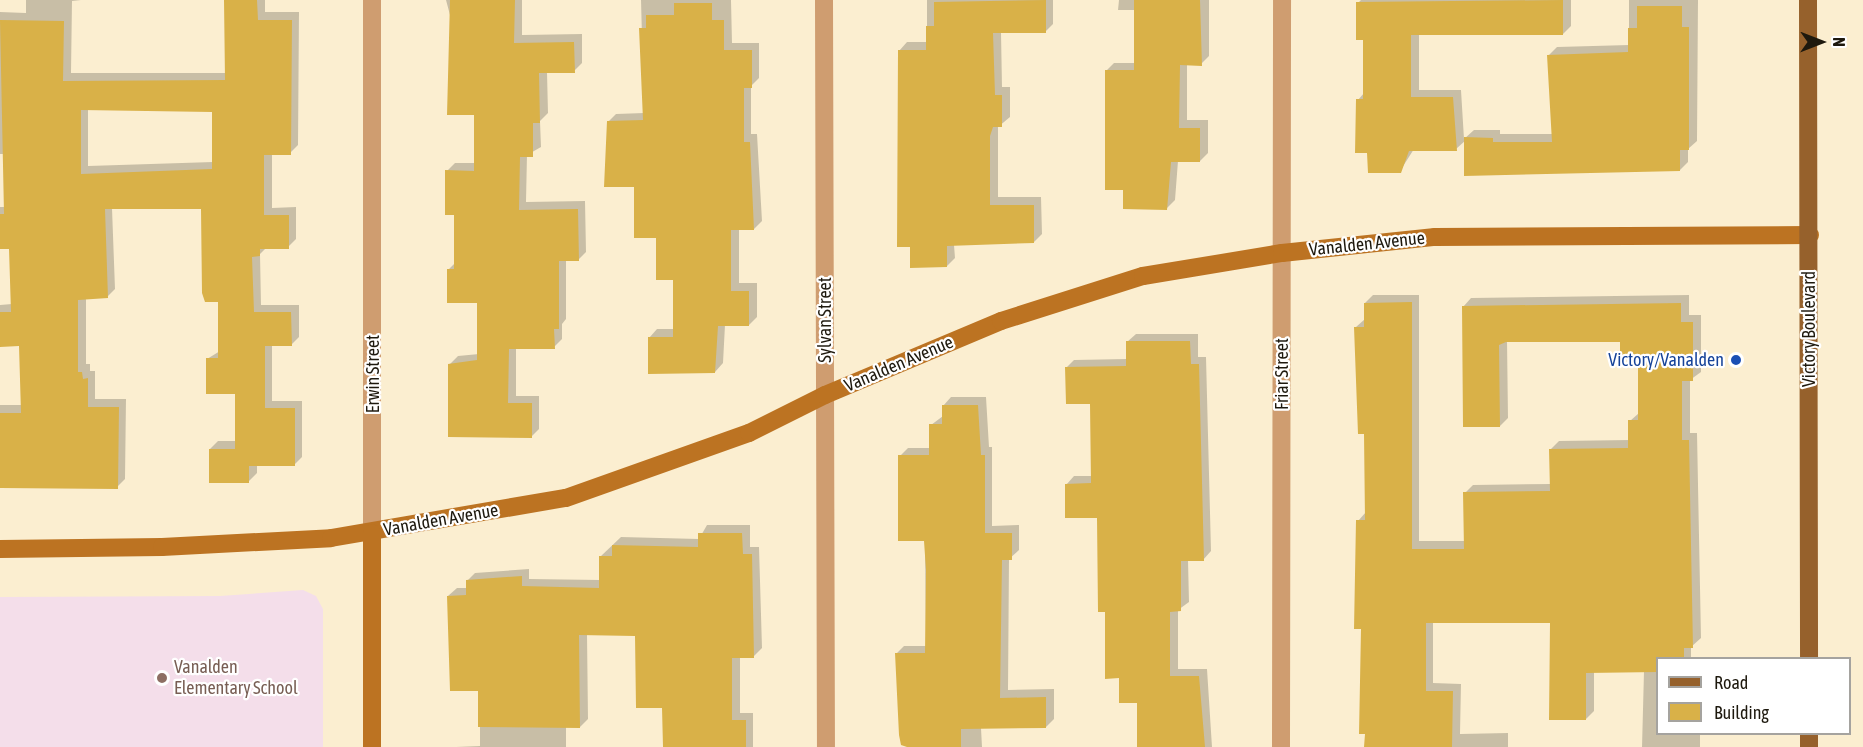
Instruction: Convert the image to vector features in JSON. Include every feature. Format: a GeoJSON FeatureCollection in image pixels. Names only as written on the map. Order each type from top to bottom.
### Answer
{"type":"FeatureCollection","features":[{"type":"Feature","properties":{"kind":"main road","name":"Victory Boulevard"},"geometry":{"type":"LineString","coordinates":[[1808,0],[1809,657]]}},
{"type":"Feature","properties":{"kind":"street","name":"Erwin Street"},"geometry":{"type":"LineString","coordinates":[[372,0],[372,747]]}},
{"type":"Feature","properties":{"kind":"street","name":"Sylvan Street"},"geometry":{"type":"LineString","coordinates":[[824,0],[826,747]]}},
{"type":"Feature","properties":{"kind":"street","name":"Friar Street"},"geometry":{"type":"LineString","coordinates":[[1281,747],[1282,0]]}},
{"type":"Feature","properties":{"kind":"street","name":"Vanalden Avenue"},"geometry":{"type":"LineString","coordinates":[[0,549],[162,547],[372,533],[566,498],[749,432],[825,395],[1001,321],[1143,276],[1282,253],[1435,237],[1810,235]]}},
{"type":"Feature","properties":{"kind":"shaded area","name":"Vanalden Elementary School"},"geometry":{"type":"Polygon","coordinates":[[[303,590],[316,596],[323,609],[323,747],[0,747],[0,597],[220,596],[303,590]]]}},
{"type":"Feature","properties":{"kind":"building"},"geometry":{"type":"Polygon","coordinates":[[[224,0],[257,0],[258,20],[292,20],[291,155],[264,155],[264,215],[289,215],[289,249],[260,249],[260,256],[252,257],[254,312],[291,312],[292,346],[265,346],[265,408],[295,408],[295,466],[249,466],[249,483],[209,483],[209,449],[235,449],[235,394],[206,394],[206,358],[218,358],[218,302],[205,302],[202,293],[201,209],[105,209],[108,298],[78,300],[78,372],[82,372],[83,379],[88,378],[88,407],[119,407],[118,489],[0,488],[0,413],[21,413],[19,346],[0,347],[0,312],[11,312],[9,249],[0,249],[0,214],[4,214],[0,20],[64,21],[63,81],[225,80],[224,0]],[[81,110],[81,174],[212,169],[212,112],[81,110]]]}},
{"type":"Feature","properties":{"kind":"building"},"geometry":{"type":"Polygon","coordinates":[[[450,0],[515,0],[514,43],[574,42],[575,73],[539,73],[540,123],[533,123],[533,157],[520,157],[519,210],[578,209],[579,261],[559,261],[559,329],[554,329],[555,349],[509,349],[508,403],[532,403],[532,438],[448,437],[448,364],[477,360],[477,303],[447,303],[447,269],[454,269],[454,215],[445,215],[445,170],[474,171],[474,115],[447,115],[450,0]]]}},
{"type":"Feature","properties":{"kind":"building"},"geometry":{"type":"Polygon","coordinates":[[[1046,0],[1046,33],[993,33],[995,95],[1002,95],[1002,127],[993,127],[990,136],[990,205],[1034,205],[1034,243],[947,246],[947,267],[910,268],[910,247],[897,247],[898,50],[926,50],[926,26],[934,26],[934,2],[1046,0]]]}},
{"type":"Feature","properties":{"kind":"building"},"geometry":{"type":"Polygon","coordinates":[[[1134,0],[1200,0],[1202,66],[1180,65],[1179,128],[1200,128],[1200,162],[1171,162],[1167,210],[1123,209],[1123,190],[1105,190],[1105,70],[1134,70],[1134,0]]]}},
{"type":"Feature","properties":{"kind":"building"},"geometry":{"type":"Polygon","coordinates":[[[1563,0],[1563,35],[1411,35],[1411,97],[1453,97],[1457,151],[1409,151],[1401,173],[1368,173],[1367,153],[1355,153],[1356,99],[1363,99],[1363,40],[1356,40],[1356,2],[1563,0]]]}},
{"type":"Feature","properties":{"kind":"building"},"geometry":{"type":"Polygon","coordinates":[[[674,3],[712,3],[712,20],[724,20],[724,50],[752,50],[752,88],[744,88],[744,142],[750,142],[754,230],[731,230],[731,291],[749,291],[749,326],[718,326],[715,373],[648,374],[648,337],[673,337],[673,280],[656,280],[656,238],[634,238],[634,187],[604,187],[607,121],[643,120],[639,28],[646,28],[646,15],[674,15],[674,3]]]}},
{"type":"Feature","properties":{"kind":"building"},"geometry":{"type":"Polygon","coordinates":[[[1637,6],[1682,6],[1682,27],[1689,27],[1689,150],[1680,150],[1680,171],[1464,176],[1464,137],[1493,138],[1493,142],[1552,142],[1547,55],[1628,52],[1628,28],[1637,28],[1637,6]]]}},
{"type":"Feature","properties":{"kind":"building"},"geometry":{"type":"Polygon","coordinates":[[[1412,302],[1412,549],[1464,549],[1463,492],[1550,491],[1549,449],[1628,448],[1628,420],[1638,420],[1638,360],[1620,360],[1620,342],[1506,342],[1499,345],[1500,427],[1463,427],[1462,306],[1681,303],[1681,322],[1693,322],[1693,381],[1682,381],[1682,440],[1689,440],[1693,648],[1684,648],[1684,657],[1656,657],[1656,672],[1586,673],[1586,720],[1549,720],[1550,623],[1426,623],[1426,691],[1453,691],[1452,747],[1364,747],[1365,734],[1359,734],[1361,629],[1354,629],[1356,520],[1365,520],[1364,434],[1358,434],[1354,327],[1364,327],[1364,303],[1412,302]]]}},
{"type":"Feature","properties":{"kind":"building"},"geometry":{"type":"Polygon","coordinates":[[[1126,341],[1190,341],[1191,364],[1199,364],[1204,561],[1181,561],[1181,611],[1170,612],[1170,676],[1199,676],[1205,747],[1137,747],[1137,703],[1119,703],[1119,678],[1105,679],[1105,612],[1098,612],[1097,518],[1065,518],[1065,484],[1091,483],[1090,404],[1066,404],[1065,367],[1126,366],[1126,341]]]}},
{"type":"Feature","properties":{"kind":"building"},"geometry":{"type":"Polygon","coordinates":[[[942,405],[978,405],[981,455],[985,455],[985,533],[1012,533],[1012,560],[1002,560],[1000,698],[1046,697],[1046,728],[961,729],[961,747],[907,747],[901,745],[899,735],[895,653],[925,653],[926,570],[924,541],[898,541],[898,455],[929,455],[929,424],[942,424],[942,405]]]}},
{"type":"Feature","properties":{"kind":"building"},"geometry":{"type":"Polygon","coordinates":[[[698,533],[742,533],[743,554],[752,554],[754,658],[732,658],[732,720],[746,720],[746,747],[663,747],[662,708],[636,708],[635,636],[579,635],[580,728],[478,727],[478,691],[450,691],[447,596],[466,595],[466,580],[522,576],[522,586],[599,588],[599,556],[612,556],[612,545],[698,547],[698,533]]]}},
{"type":"Feature","properties":{"kind":"place","name":"Victory/Vanalden"},"geometry":{"type":"Point","coordinates":[1736,360]}},
{"type":"Feature","properties":{"kind":"place","name":"Vanalden Elementary School"},"geometry":{"type":"Point","coordinates":[162,678]}}]}
